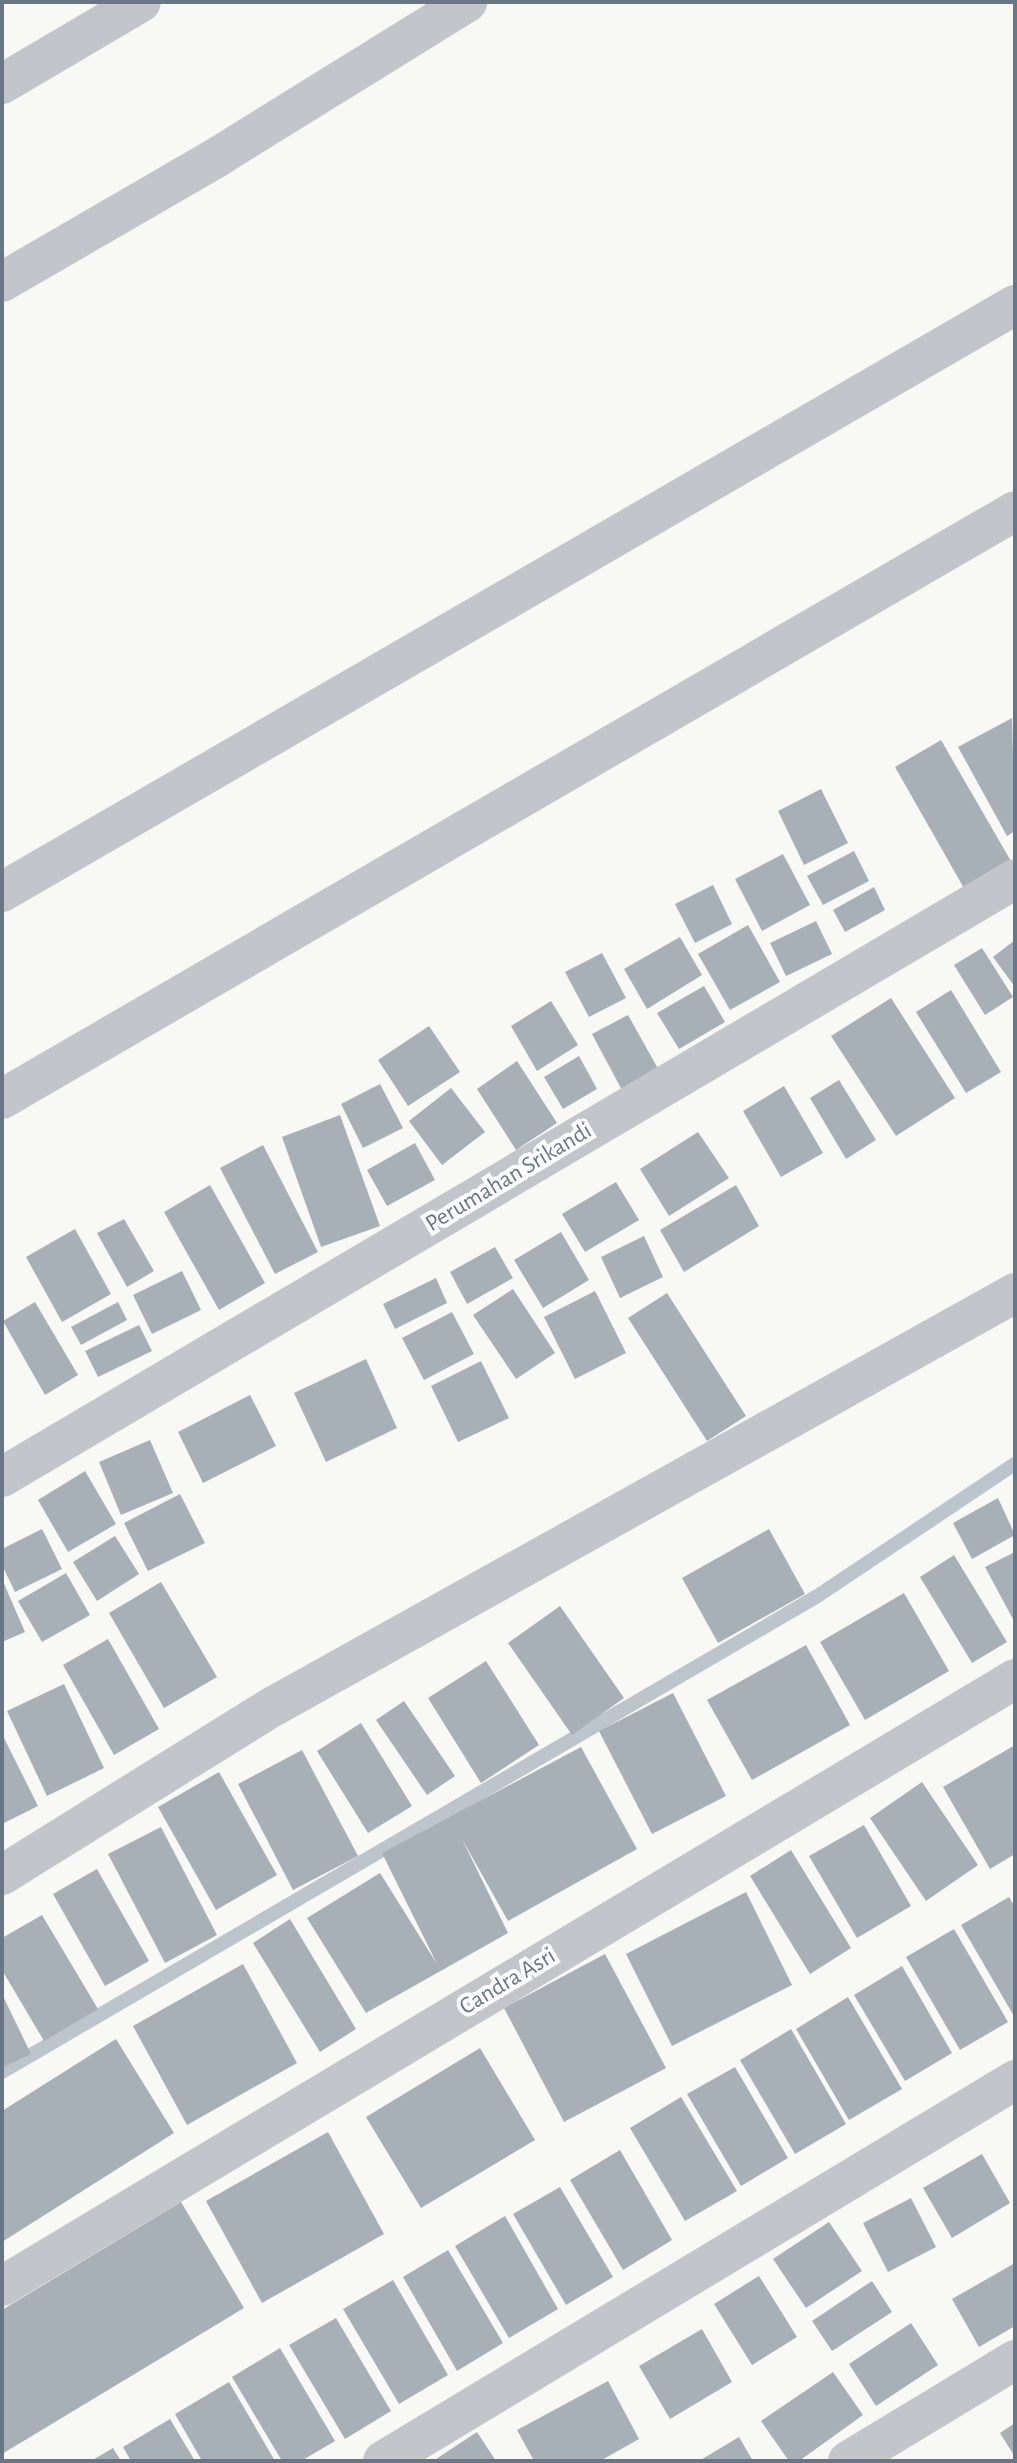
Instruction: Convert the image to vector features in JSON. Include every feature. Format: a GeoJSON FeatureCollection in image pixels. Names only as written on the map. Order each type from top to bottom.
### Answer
{"type":"FeatureCollection","features":[{"type":"Feature","properties":{"kind":"street"},"geometry":{"type":"LineString","coordinates":[[2,84],[141,2]]}},
{"type":"Feature","properties":{"kind":"street"},"geometry":{"type":"LineString","coordinates":[[2,282],[219,156],[467,2]]}},
{"type":"Feature","properties":{"kind":"street"},"geometry":{"type":"LineString","coordinates":[[2,892],[1015,305]]}},
{"type":"Feature","properties":{"kind":"street"},"geometry":{"type":"LineString","coordinates":[[2,1099],[1015,511]]}},
{"type":"Feature","properties":{"kind":"street","name":"Perumahan Srikandi"},"geometry":{"type":"LineString","coordinates":[[2,1477],[1015,879]]}},
{"type":"Feature","properties":{"kind":"street"},"geometry":{"type":"LineString","coordinates":[[2,1875],[274,1706],[1015,1293]]}},
{"type":"Feature","properties":{"kind":"street","name":"Candra Asri"},"geometry":{"type":"LineString","coordinates":[[2,2286],[1015,1679]]}},
{"type":"Feature","properties":{"kind":"street"},"geometry":{"type":"LineString","coordinates":[[383,2461],[1015,2080]]}},
{"type":"Feature","properties":{"kind":"street"},"geometry":{"type":"LineString","coordinates":[[848,2461],[1015,2360]]}},
{"type":"Feature","properties":{"kind":"building"},"geometry":{"type":"Polygon","coordinates":[[[1012,718],[1015,831],[1007,836],[958,747],[1012,718]]]}},
{"type":"Feature","properties":{"kind":"building"},"geometry":{"type":"Polygon","coordinates":[[[941,740],[1012,863],[965,890],[895,767],[941,740]]]}},
{"type":"Feature","properties":{"kind":"building"},"geometry":{"type":"Polygon","coordinates":[[[821,789],[848,843],[804,865],[778,811],[821,789]]]}},
{"type":"Feature","properties":{"kind":"building"},"geometry":{"type":"Polygon","coordinates":[[[854,851],[869,881],[823,905],[807,876],[854,851]]]}},
{"type":"Feature","properties":{"kind":"building"},"geometry":{"type":"Polygon","coordinates":[[[783,854],[810,905],[762,931],[735,879],[783,854]]]}},
{"type":"Feature","properties":{"kind":"building"},"geometry":{"type":"Polygon","coordinates":[[[713,885],[732,924],[695,943],[675,904],[713,885]]]}},
{"type":"Feature","properties":{"kind":"building"},"geometry":{"type":"Polygon","coordinates":[[[874,887],[885,910],[845,932],[833,910],[874,887]]]}},
{"type":"Feature","properties":{"kind":"building"},"geometry":{"type":"Polygon","coordinates":[[[816,921],[832,954],[786,976],[770,943],[816,921]]]}},
{"type":"Feature","properties":{"kind":"building"},"geometry":{"type":"Polygon","coordinates":[[[748,925],[780,982],[730,1010],[698,954],[748,925]]]}},
{"type":"Feature","properties":{"kind":"building"},"geometry":{"type":"Polygon","coordinates":[[[680,937],[702,975],[647,1009],[624,969],[680,937]]]}},
{"type":"Feature","properties":{"kind":"building"},"geometry":{"type":"Polygon","coordinates":[[[1015,940],[1015,987],[993,957],[1015,940]]]}},
{"type":"Feature","properties":{"kind":"building"},"geometry":{"type":"Polygon","coordinates":[[[982,948],[1013,997],[985,1015],[954,965],[982,948]]]}},
{"type":"Feature","properties":{"kind":"building"},"geometry":{"type":"Polygon","coordinates":[[[602,953],[626,998],[589,1017],[565,972],[602,953]]]}},
{"type":"Feature","properties":{"kind":"building"},"geometry":{"type":"Polygon","coordinates":[[[704,986],[725,1022],[679,1049],[657,1013],[704,986]]]}},
{"type":"Feature","properties":{"kind":"building"},"geometry":{"type":"Polygon","coordinates":[[[951,990],[1001,1072],[966,1093],[916,1012],[951,990]]]}},
{"type":"Feature","properties":{"kind":"building"},"geometry":{"type":"Polygon","coordinates":[[[891,998],[955,1098],[896,1136],[831,1036],[891,998]]]}},
{"type":"Feature","properties":{"kind":"building"},"geometry":{"type":"Polygon","coordinates":[[[551,1001],[578,1045],[537,1071],[511,1026],[551,1001]]]}},
{"type":"Feature","properties":{"kind":"building"},"geometry":{"type":"Polygon","coordinates":[[[628,1015],[661,1074],[624,1094],[592,1034],[628,1015]]]}},
{"type":"Feature","properties":{"kind":"building"},"geometry":{"type":"Polygon","coordinates":[[[429,1026],[460,1072],[408,1106],[378,1060],[429,1026]]]}},
{"type":"Feature","properties":{"kind":"building"},"geometry":{"type":"Polygon","coordinates":[[[579,1056],[597,1089],[563,1109],[544,1077],[579,1056]]]}},
{"type":"Feature","properties":{"kind":"building"},"geometry":{"type":"Polygon","coordinates":[[[517,1061],[557,1123],[516,1150],[477,1089],[517,1061]]]}},
{"type":"Feature","properties":{"kind":"building"},"geometry":{"type":"Polygon","coordinates":[[[839,1080],[876,1140],[846,1159],[810,1098],[839,1080]]]}},
{"type":"Feature","properties":{"kind":"building"},"geometry":{"type":"Polygon","coordinates":[[[380,1084],[403,1128],[363,1148],[341,1104],[380,1084]]]}},
{"type":"Feature","properties":{"kind":"building"},"geometry":{"type":"Polygon","coordinates":[[[784,1086],[823,1153],[781,1177],[743,1111],[784,1086]]]}},
{"type":"Feature","properties":{"kind":"building"},"geometry":{"type":"Polygon","coordinates":[[[451,1088],[485,1132],[442,1165],[409,1121],[451,1088]]]}},
{"type":"Feature","properties":{"kind":"building"},"geometry":{"type":"Polygon","coordinates":[[[340,1115],[380,1226],[321,1247],[282,1137],[340,1115]]]}},
{"type":"Feature","properties":{"kind":"building"},"geometry":{"type":"Polygon","coordinates":[[[698,1132],[729,1178],[669,1216],[640,1169],[698,1132]]]}},
{"type":"Feature","properties":{"kind":"building"},"geometry":{"type":"Polygon","coordinates":[[[415,1143],[435,1180],[387,1206],[367,1170],[415,1143]]]}},
{"type":"Feature","properties":{"kind":"building"},"geometry":{"type":"Polygon","coordinates":[[[263,1145],[318,1252],[275,1274],[220,1168],[263,1145]]]}},
{"type":"Feature","properties":{"kind":"building"},"geometry":{"type":"Polygon","coordinates":[[[616,1182],[639,1220],[585,1252],[562,1214],[616,1182]]]}},
{"type":"Feature","properties":{"kind":"building"},"geometry":{"type":"Polygon","coordinates":[[[210,1185],[265,1283],[219,1310],[164,1212],[210,1185]]]}},
{"type":"Feature","properties":{"kind":"building"},"geometry":{"type":"Polygon","coordinates":[[[736,1185],[759,1226],[684,1272],[660,1230],[736,1185]]]}},
{"type":"Feature","properties":{"kind":"building"},"geometry":{"type":"Polygon","coordinates":[[[124,1219],[154,1271],[127,1287],[97,1233],[124,1219]]]}},
{"type":"Feature","properties":{"kind":"building"},"geometry":{"type":"Polygon","coordinates":[[[75,1229],[111,1294],[62,1322],[26,1257],[75,1229]]]}},
{"type":"Feature","properties":{"kind":"building"},"geometry":{"type":"Polygon","coordinates":[[[561,1232],[589,1280],[543,1308],[514,1260],[561,1232]]]}},
{"type":"Feature","properties":{"kind":"building"},"geometry":{"type":"Polygon","coordinates":[[[644,1236],[663,1277],[620,1298],[601,1257],[644,1236]]]}},
{"type":"Feature","properties":{"kind":"building"},"geometry":{"type":"Polygon","coordinates":[[[495,1247],[513,1278],[467,1304],[450,1272],[495,1247]]]}},
{"type":"Feature","properties":{"kind":"building"},"geometry":{"type":"Polygon","coordinates":[[[182,1271],[201,1310],[152,1334],[133,1295],[182,1271]]]}},
{"type":"Feature","properties":{"kind":"building"},"geometry":{"type":"Polygon","coordinates":[[[436,1278],[447,1303],[395,1329],[383,1304],[436,1278]]]}},
{"type":"Feature","properties":{"kind":"building"},"geometry":{"type":"Polygon","coordinates":[[[513,1289],[555,1353],[516,1379],[473,1315],[513,1289]]]}},
{"type":"Feature","properties":{"kind":"building"},"geometry":{"type":"Polygon","coordinates":[[[595,1291],[626,1353],[575,1379],[544,1317],[595,1291]]]}},
{"type":"Feature","properties":{"kind":"building"},"geometry":{"type":"Polygon","coordinates":[[[667,1293],[746,1416],[707,1441],[628,1318],[667,1293]]]}},
{"type":"Feature","properties":{"kind":"building"},"geometry":{"type":"Polygon","coordinates":[[[35,1302],[78,1375],[45,1395],[3,1321],[35,1302]]]}},
{"type":"Feature","properties":{"kind":"building"},"geometry":{"type":"Polygon","coordinates":[[[118,1302],[127,1320],[81,1345],[71,1327],[118,1302]]]}},
{"type":"Feature","properties":{"kind":"building"},"geometry":{"type":"Polygon","coordinates":[[[452,1312],[474,1354],[424,1380],[402,1338],[452,1312]]]}},
{"type":"Feature","properties":{"kind":"building"},"geometry":{"type":"Polygon","coordinates":[[[139,1325],[152,1351],[98,1377],[85,1351],[139,1325]]]}},
{"type":"Feature","properties":{"kind":"building"},"geometry":{"type":"Polygon","coordinates":[[[366,1359],[397,1428],[326,1462],[294,1393],[366,1359]]]}},
{"type":"Feature","properties":{"kind":"building"},"geometry":{"type":"Polygon","coordinates":[[[481,1361],[509,1418],[458,1442],[431,1386],[481,1361]]]}},
{"type":"Feature","properties":{"kind":"building"},"geometry":{"type":"Polygon","coordinates":[[[250,1395],[276,1446],[203,1483],[178,1432],[250,1395]]]}},
{"type":"Feature","properties":{"kind":"building"},"geometry":{"type":"Polygon","coordinates":[[[150,1440],[173,1493],[121,1515],[99,1462],[150,1440]]]}},
{"type":"Feature","properties":{"kind":"building"},"geometry":{"type":"Polygon","coordinates":[[[85,1471],[116,1524],[68,1552],[38,1500],[85,1471]]]}},
{"type":"Feature","properties":{"kind":"building"},"geometry":{"type":"Polygon","coordinates":[[[180,1494],[205,1543],[148,1571],[124,1523],[180,1494]]]}},
{"type":"Feature","properties":{"kind":"building"},"geometry":{"type":"Polygon","coordinates":[[[998,1498],[1015,1535],[972,1559],[953,1523],[998,1498]]]}},
{"type":"Feature","properties":{"kind":"building"},"geometry":{"type":"Polygon","coordinates":[[[42,1529],[62,1569],[15,1592],[2,1565],[2,1549],[42,1529]]]}},
{"type":"Feature","properties":{"kind":"building"},"geometry":{"type":"Polygon","coordinates":[[[769,1529],[805,1594],[718,1643],[682,1578],[769,1529]]]}},
{"type":"Feature","properties":{"kind":"building"},"geometry":{"type":"Polygon","coordinates":[[[115,1536],[139,1574],[97,1601],[73,1562],[115,1536]]]}},
{"type":"Feature","properties":{"kind":"building"},"geometry":{"type":"Polygon","coordinates":[[[1015,1552],[1015,1623],[985,1567],[1015,1552]]]}},
{"type":"Feature","properties":{"kind":"building"},"geometry":{"type":"Polygon","coordinates":[[[954,1555],[1007,1642],[972,1663],[920,1577],[954,1555]]]}},
{"type":"Feature","properties":{"kind":"building"},"geometry":{"type":"Polygon","coordinates":[[[66,1573],[90,1615],[42,1642],[18,1601],[66,1573]]]}},
{"type":"Feature","properties":{"kind":"building"},"geometry":{"type":"Polygon","coordinates":[[[2,1579],[25,1632],[2,1642],[2,1579]]]}},
{"type":"Feature","properties":{"kind":"building"},"geometry":{"type":"Polygon","coordinates":[[[161,1582],[217,1677],[164,1708],[109,1613],[161,1582]]]}},
{"type":"Feature","properties":{"kind":"building"},"geometry":{"type":"Polygon","coordinates":[[[904,1593],[949,1671],[865,1720],[820,1642],[904,1593]]]}},
{"type":"Feature","properties":{"kind":"building"},"geometry":{"type":"Polygon","coordinates":[[[560,1606],[624,1698],[572,1735],[508,1643],[560,1606]]]}},
{"type":"Feature","properties":{"kind":"building"},"geometry":{"type":"Polygon","coordinates":[[[108,1639],[159,1729],[114,1755],[63,1665],[108,1639]]]}},
{"type":"Feature","properties":{"kind":"building"},"geometry":{"type":"Polygon","coordinates":[[[806,1645],[850,1725],[752,1780],[707,1700],[806,1645]]]}},
{"type":"Feature","properties":{"kind":"building"},"geometry":{"type":"Polygon","coordinates":[[[486,1661],[539,1745],[481,1783],[428,1698],[486,1661]]]}},
{"type":"Feature","properties":{"kind":"building"},"geometry":{"type":"Polygon","coordinates":[[[64,1684],[104,1768],[47,1796],[7,1711],[64,1684]]]}},
{"type":"Feature","properties":{"kind":"building"},"geometry":{"type":"Polygon","coordinates":[[[673,1693],[726,1796],[652,1834],[599,1731],[673,1693]]]}},
{"type":"Feature","properties":{"kind":"building"},"geometry":{"type":"Polygon","coordinates":[[[404,1701],[455,1776],[427,1795],[376,1720],[404,1701]]]}},
{"type":"Feature","properties":{"kind":"building"},"geometry":{"type":"Polygon","coordinates":[[[361,1723],[412,1806],[368,1833],[317,1751],[361,1723]]]}},
{"type":"Feature","properties":{"kind":"building"},"geometry":{"type":"Polygon","coordinates":[[[2,1734],[38,1806],[2,1824],[2,1734]]]}},
{"type":"Feature","properties":{"kind":"building"},"geometry":{"type":"Polygon","coordinates":[[[1015,1745],[1015,1854],[990,1869],[943,1787],[1015,1745]]]}},
{"type":"Feature","properties":{"kind":"building"},"geometry":{"type":"Polygon","coordinates":[[[581,1747],[637,1849],[508,1921],[462,1839],[508,1933],[366,2013],[307,1918],[380,1873],[437,1964],[382,1853],[581,1747]]]}},
{"type":"Feature","properties":{"kind":"building"},"geometry":{"type":"Polygon","coordinates":[[[302,1750],[358,1856],[293,1890],[238,1784],[302,1750]]]}},
{"type":"Feature","properties":{"kind":"building"},"geometry":{"type":"Polygon","coordinates":[[[219,1772],[277,1875],[216,1910],[158,1807],[219,1772]]]}},
{"type":"Feature","properties":{"kind":"building"},"geometry":{"type":"Polygon","coordinates":[[[922,1782],[978,1865],[926,1901],[870,1818],[922,1782]]]}},
{"type":"Feature","properties":{"kind":"building"},"geometry":{"type":"Polygon","coordinates":[[[864,1825],[911,1906],[857,1938],[809,1856],[864,1825]]]}},
{"type":"Feature","properties":{"kind":"building"},"geometry":{"type":"Polygon","coordinates":[[[161,1827],[217,1935],[165,1963],[108,1854],[161,1827]]]}},
{"type":"Feature","properties":{"kind":"building"},"geometry":{"type":"Polygon","coordinates":[[[791,1850],[851,1948],[810,1974],[750,1876],[791,1850]]]}},
{"type":"Feature","properties":{"kind":"building"},"geometry":{"type":"Polygon","coordinates":[[[97,1869],[149,1961],[105,1986],[53,1894],[97,1869]]]}},
{"type":"Feature","properties":{"kind":"building"},"geometry":{"type":"Polygon","coordinates":[[[746,1892],[792,1985],[672,2046],[626,1954],[746,1892]]]}},
{"type":"Feature","properties":{"kind":"building"},"geometry":{"type":"Polygon","coordinates":[[[1009,1897],[1015,1907],[1015,2018],[961,1925],[1009,1897]]]}},
{"type":"Feature","properties":{"kind":"building"},"geometry":{"type":"Polygon","coordinates":[[[42,1915],[98,2009],[44,2041],[2,1970],[2,1938],[42,1915]]]}},
{"type":"Feature","properties":{"kind":"building"},"geometry":{"type":"Polygon","coordinates":[[[290,1919],[356,2029],[320,2052],[253,1943],[290,1919]]]}},
{"type":"Feature","properties":{"kind":"building"},"geometry":{"type":"Polygon","coordinates":[[[954,1929],[1008,2022],[960,2050],[906,1957],[954,1929]]]}},
{"type":"Feature","properties":{"kind":"building"},"geometry":{"type":"Polygon","coordinates":[[[605,1954],[666,2068],[564,2122],[504,2008],[605,1954]]]}},
{"type":"Feature","properties":{"kind":"building"},"geometry":{"type":"Polygon","coordinates":[[[243,1964],[297,2063],[187,2125],[133,2026],[243,1964]]]}},
{"type":"Feature","properties":{"kind":"building"},"geometry":{"type":"Polygon","coordinates":[[[902,1966],[952,2053],[905,2081],[854,1995],[902,1966]]]}},
{"type":"Feature","properties":{"kind":"building"},"geometry":{"type":"Polygon","coordinates":[[[2,1994],[31,2054],[2,2068],[2,1994]]]}},
{"type":"Feature","properties":{"kind":"building"},"geometry":{"type":"Polygon","coordinates":[[[848,1997],[902,2089],[849,2120],[796,2029],[848,1997]]]}},
{"type":"Feature","properties":{"kind":"building"},"geometry":{"type":"Polygon","coordinates":[[[791,2029],[846,2124],[795,2154],[740,2060],[791,2029]]]}},
{"type":"Feature","properties":{"kind":"building"},"geometry":{"type":"Polygon","coordinates":[[[116,2039],[174,2133],[2,2242],[2,2111],[116,2039]]]}},
{"type":"Feature","properties":{"kind":"building"},"geometry":{"type":"Polygon","coordinates":[[[480,2048],[535,2140],[421,2208],[366,2117],[480,2048]]]}},
{"type":"Feature","properties":{"kind":"building"},"geometry":{"type":"Polygon","coordinates":[[[735,2067],[788,2158],[741,2186],[687,2094],[735,2067]]]}},
{"type":"Feature","properties":{"kind":"building"},"geometry":{"type":"Polygon","coordinates":[[[681,2097],[737,2191],[685,2221],[630,2128],[681,2097]]]}},
{"type":"Feature","properties":{"kind":"building"},"geometry":{"type":"Polygon","coordinates":[[[328,2132],[384,2234],[262,2303],[206,2201],[328,2132]]]}},
{"type":"Feature","properties":{"kind":"building"},"geometry":{"type":"Polygon","coordinates":[[[620,2150],[672,2240],[623,2270],[570,2180],[620,2150]]]}},
{"type":"Feature","properties":{"kind":"building"},"geometry":{"type":"Polygon","coordinates":[[[982,2154],[1010,2203],[952,2238],[923,2188],[982,2154]]]}},
{"type":"Feature","properties":{"kind":"building"},"geometry":{"type":"Polygon","coordinates":[[[560,2187],[613,2277],[566,2305],[513,2214],[560,2187]]]}},
{"type":"Feature","properties":{"kind":"building"},"geometry":{"type":"Polygon","coordinates":[[[911,2198],[936,2247],[888,2272],[863,2223],[911,2198]]]}},
{"type":"Feature","properties":{"kind":"building"},"geometry":{"type":"Polygon","coordinates":[[[181,2202],[244,2308],[2,2454],[2,2310],[181,2202]]]}},
{"type":"Feature","properties":{"kind":"building"},"geometry":{"type":"Polygon","coordinates":[[[505,2216],[558,2309],[509,2338],[455,2246],[505,2216]]]}},
{"type":"Feature","properties":{"kind":"building"},"geometry":{"type":"Polygon","coordinates":[[[829,2222],[862,2271],[806,2308],[773,2259],[829,2222]]]}},
{"type":"Feature","properties":{"kind":"building"},"geometry":{"type":"Polygon","coordinates":[[[448,2250],[503,2343],[457,2371],[403,2277],[448,2250]]]}},
{"type":"Feature","properties":{"kind":"building"},"geometry":{"type":"Polygon","coordinates":[[[1015,2263],[1015,2326],[979,2347],[952,2299],[1015,2263]]]}},
{"type":"Feature","properties":{"kind":"building"},"geometry":{"type":"Polygon","coordinates":[[[759,2276],[797,2337],[752,2365],[714,2304],[759,2276]]]}},
{"type":"Feature","properties":{"kind":"building"},"geometry":{"type":"Polygon","coordinates":[[[393,2280],[448,2375],[399,2404],[343,2309],[393,2280]]]}},
{"type":"Feature","properties":{"kind":"building"},"geometry":{"type":"Polygon","coordinates":[[[872,2281],[892,2312],[832,2351],[812,2321],[872,2281]]]}},
{"type":"Feature","properties":{"kind":"building"},"geometry":{"type":"Polygon","coordinates":[[[336,2318],[391,2411],[345,2439],[289,2345],[336,2318]]]}},
{"type":"Feature","properties":{"kind":"building"},"geometry":{"type":"Polygon","coordinates":[[[911,2323],[938,2365],[876,2406],[849,2364],[911,2323]]]}},
{"type":"Feature","properties":{"kind":"building"},"geometry":{"type":"Polygon","coordinates":[[[702,2329],[732,2382],[670,2419],[639,2366],[702,2329]]]}},
{"type":"Feature","properties":{"kind":"building"},"geometry":{"type":"Polygon","coordinates":[[[280,2348],[335,2441],[301,2461],[282,2461],[232,2377],[280,2348]]]}},
{"type":"Feature","properties":{"kind":"building"},"geometry":{"type":"Polygon","coordinates":[[[833,2372],[863,2415],[799,2461],[789,2461],[761,2421],[833,2372]]]}},
{"type":"Feature","properties":{"kind":"building"},"geometry":{"type":"Polygon","coordinates":[[[608,2381],[639,2439],[600,2461],[534,2461],[517,2430],[608,2381]]]}},
{"type":"Feature","properties":{"kind":"building"},"geometry":{"type":"Polygon","coordinates":[[[229,2382],[275,2461],[202,2461],[175,2414],[229,2382]]]}},
{"type":"Feature","properties":{"kind":"building"},"geometry":{"type":"Polygon","coordinates":[[[170,2419],[195,2461],[131,2461],[123,2447],[170,2419]]]}},
{"type":"Feature","properties":{"kind":"building"},"geometry":{"type":"Polygon","coordinates":[[[1015,2423],[1015,2457],[1000,2433],[1015,2423]]]}},
{"type":"Feature","properties":{"kind":"building"},"geometry":{"type":"Polygon","coordinates":[[[477,2432],[496,2461],[433,2461],[477,2432]]]}},
{"type":"Feature","properties":{"kind":"building"},"geometry":{"type":"Polygon","coordinates":[[[739,2437],[753,2461],[699,2461],[739,2437]]]}},
{"type":"Feature","properties":{"kind":"building"},"geometry":{"type":"Polygon","coordinates":[[[113,2448],[121,2461],[91,2461],[113,2448]]]}},
{"type":"Feature","properties":{"kind":"waterway"},"geometry":{"type":"LineString","coordinates":[[2,2072],[816,1597],[1015,1464]]}}]}
